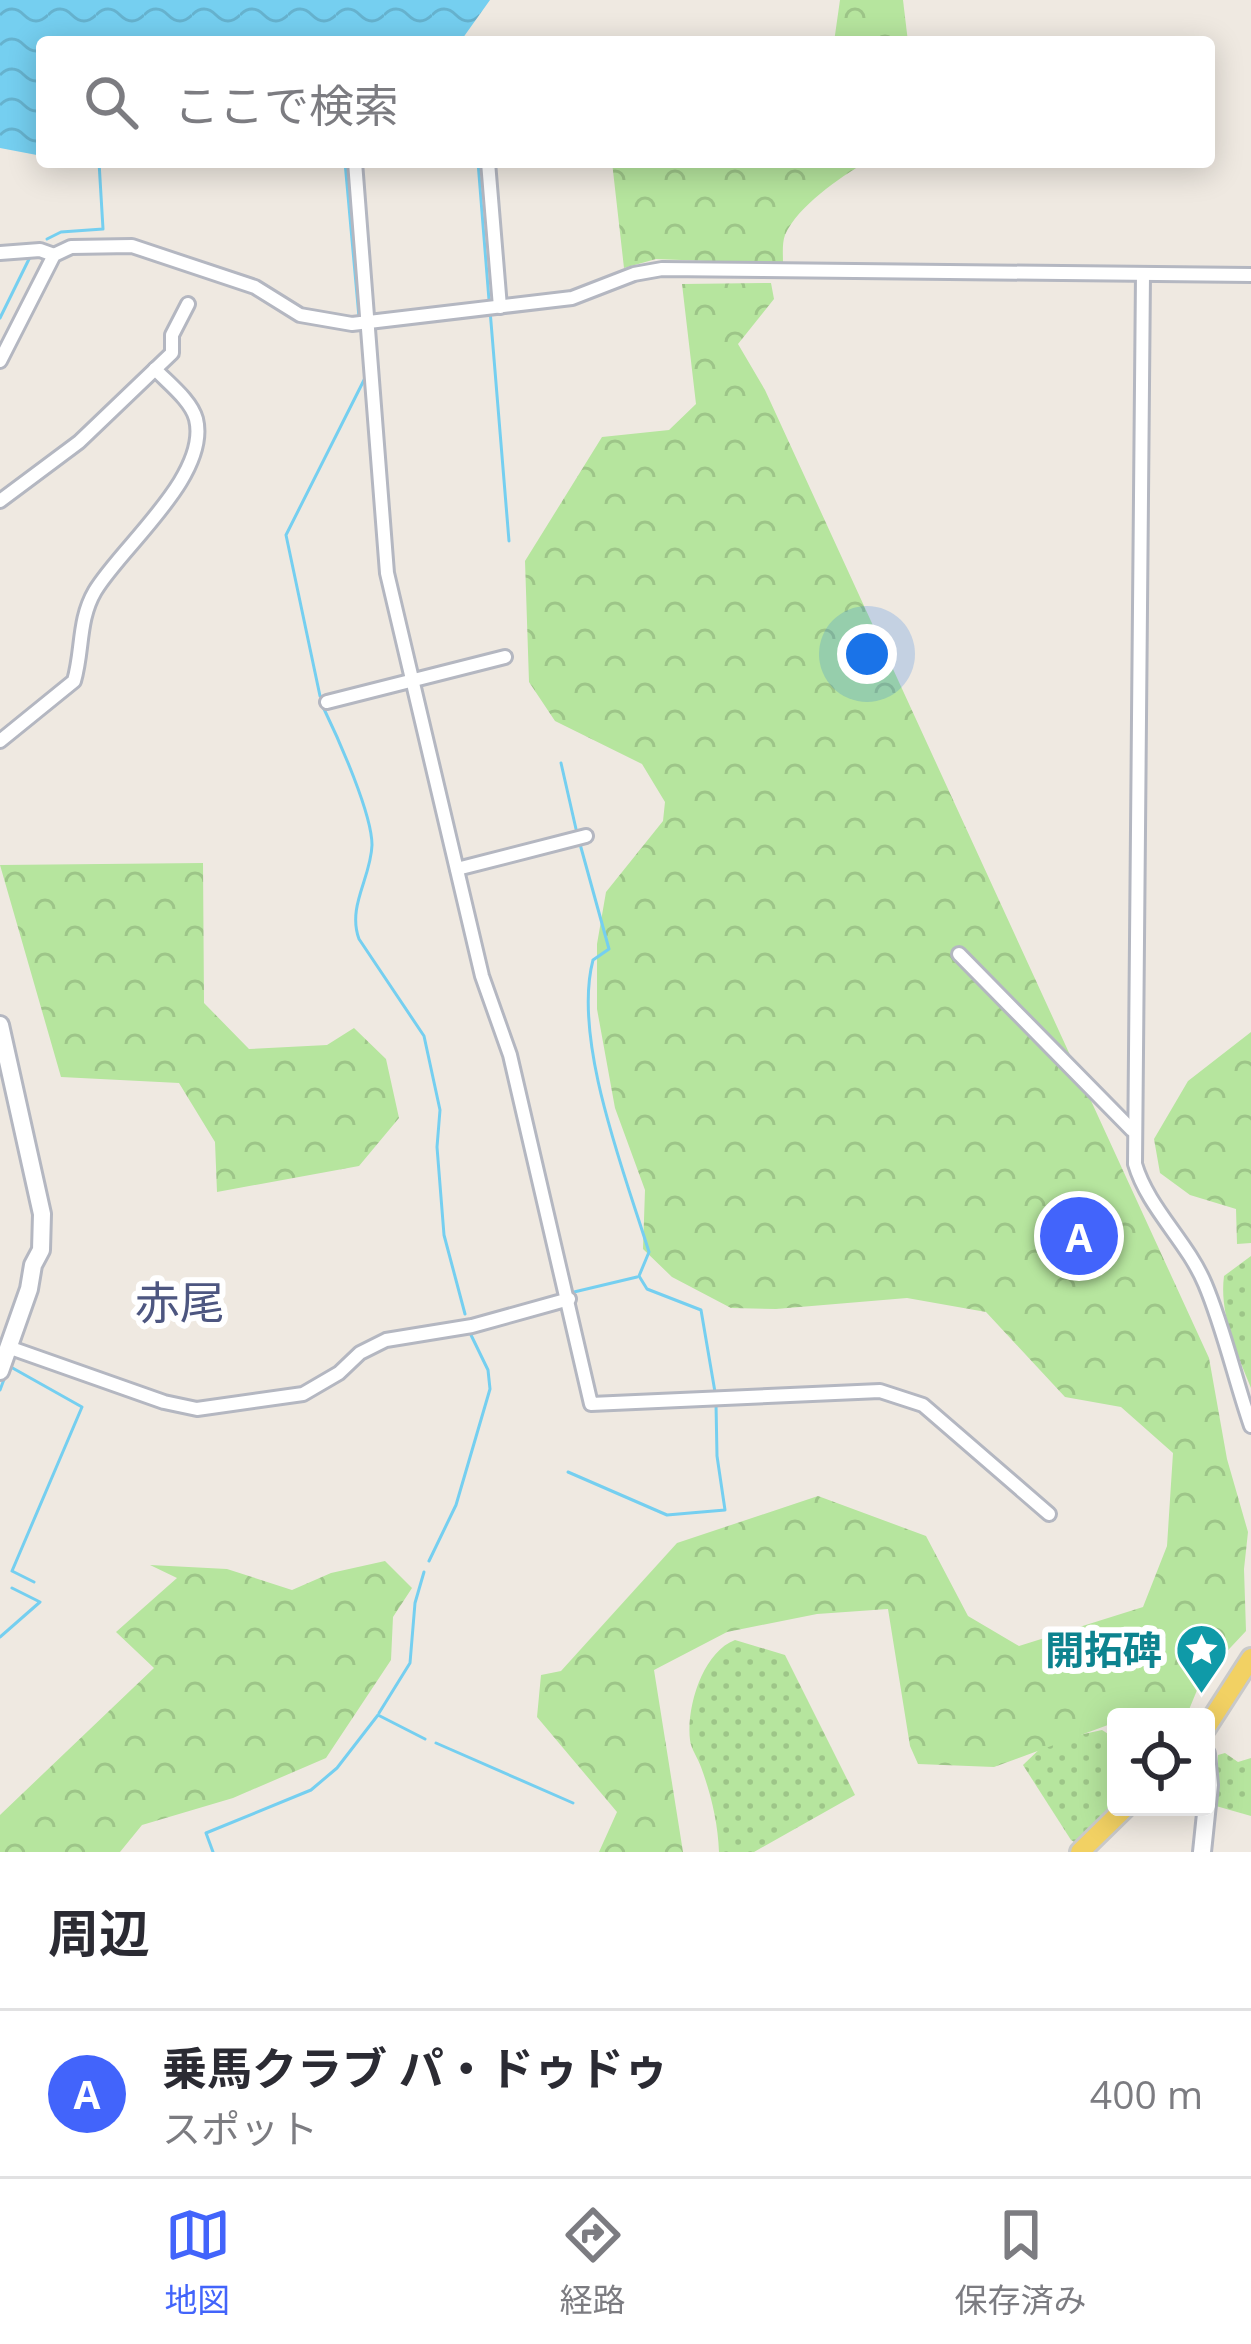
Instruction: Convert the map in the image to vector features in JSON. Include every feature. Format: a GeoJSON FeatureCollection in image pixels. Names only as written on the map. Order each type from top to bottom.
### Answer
{"type":"FeatureCollection","features":[{"type":"Feature","properties":{"kind":"main road"},"geometry":{"type":"LineString","coordinates":[[1215,1714],[1251,1658]]}},
{"type":"Feature","properties":{"kind":"main road"},"geometry":{"type":"LineString","coordinates":[[1080,1852],[1117,1816]]}},
{"type":"Feature","properties":{"kind":"street"},"geometry":{"type":"LineString","coordinates":[[355,168],[387,573],[489,1002],[510,1055],[591,1404],[880,1391],[923,1405],[1049,1514]]}},
{"type":"Feature","properties":{"kind":"street"},"geometry":{"type":"LineString","coordinates":[[488,168],[500,308]]}},
{"type":"Feature","properties":{"kind":"street"},"geometry":{"type":"LineString","coordinates":[[0,361],[54,255],[71,247],[131,246],[255,287],[299,315],[352,324],[572,298],[634,274],[662,269],[1251,275]]}},
{"type":"Feature","properties":{"kind":"street"},"geometry":{"type":"LineString","coordinates":[[0,253],[40,250],[54,255]]}},
{"type":"Feature","properties":{"kind":"street"},"geometry":{"type":"LineString","coordinates":[[1143,274],[1132,1130],[1140,1184],[1185,1245],[1206,1286],[1251,1426]]}},
{"type":"Feature","properties":{"kind":"street"},"geometry":{"type":"LineString","coordinates":[[0,501],[80,442],[172,353],[172,335],[188,304]]}},
{"type":"Feature","properties":{"kind":"street"},"geometry":{"type":"LineString","coordinates":[[0,741],[74,681],[83,614],[189,463],[196,442],[196,419],[154,369]]}},
{"type":"Feature","properties":{"kind":"street"},"geometry":{"type":"LineString","coordinates":[[326,702],[506,658]]}},
{"type":"Feature","properties":{"kind":"street"},"geometry":{"type":"LineString","coordinates":[[457,869],[586,836]]}},
{"type":"Feature","properties":{"kind":"street"},"geometry":{"type":"LineString","coordinates":[[959,954],[1132,1130]]}},
{"type":"Feature","properties":{"kind":"street"},"geometry":{"type":"LineString","coordinates":[[0,1025],[42,1214],[41,1250],[0,1371]]}},
{"type":"Feature","properties":{"kind":"street"},"geometry":{"type":"LineString","coordinates":[[8,1348],[197,1409],[303,1394],[359,1353],[386,1340],[472,1326],[569,1299]]}},
{"type":"Feature","properties":{"kind":"street"},"geometry":{"type":"LineString","coordinates":[[1202,1852],[1206,1816]]}},
{"type":"Feature","properties":{"kind":"green space"},"geometry":{"type":"Polygon","coordinates":[[[840,0],[903,0],[907,36],[835,36],[840,0]]]}},
{"type":"Feature","properties":{"kind":"green space"},"geometry":{"type":"Polygon","coordinates":[[[613,168],[857,168],[809,203],[791,224],[783,245],[783,264],[656,259],[624,268],[613,168]]]}},
{"type":"Feature","properties":{"kind":"green space"},"geometry":{"type":"Polygon","coordinates":[[[771,283],[774,299],[738,344],[765,390],[1209,1358],[1227,1459],[1248,1532],[1246,1631],[1202,1678],[1190,1708],[1107,1708],[1107,1725],[994,1767],[918,1764],[910,1746],[888,1609],[817,1614],[727,1632],[654,1670],[683,1852],[599,1852],[617,1812],[537,1717],[541,1675],[561,1671],[677,1543],[818,1496],[926,1536],[968,1616],[1019,1646],[1143,1607],[1167,1546],[1173,1453],[1121,1407],[1065,1397],[986,1312],[907,1298],[731,1308],[672,1277],[643,1249],[645,1190],[615,1108],[597,1009],[597,944],[606,892],[663,821],[665,802],[642,764],[555,721],[529,682],[525,561],[602,437],[669,430],[696,404],[682,284],[771,283]]]}},
{"type":"Feature","properties":{"kind":"green space"},"geometry":{"type":"Polygon","coordinates":[[[203,863],[204,1003],[249,1049],[327,1045],[354,1028],[386,1059],[399,1118],[359,1166],[217,1192],[215,1142],[179,1083],[61,1077],[0,865],[203,863]]]}},
{"type":"Feature","properties":{"kind":"green space"},"geometry":{"type":"Polygon","coordinates":[[[1251,1032],[1251,1243],[1237,1244],[1236,1209],[1190,1195],[1160,1173],[1154,1139],[1188,1081],[1251,1032]]]}},
{"type":"Feature","properties":{"kind":"green space"},"geometry":{"type":"Polygon","coordinates":[[[1251,1256],[1251,1388],[1230,1333],[1223,1290],[1224,1276],[1251,1256]]]}},
{"type":"Feature","properties":{"kind":"green space"},"geometry":{"type":"Polygon","coordinates":[[[385,1561],[412,1588],[393,1617],[391,1660],[326,1758],[233,1798],[142,1825],[120,1852],[0,1852],[0,1815],[154,1668],[116,1632],[177,1578],[150,1565],[227,1569],[292,1590],[331,1573],[385,1561]]]}},
{"type":"Feature","properties":{"kind":"green space"},"geometry":{"type":"Polygon","coordinates":[[[735,1640],[785,1655],[855,1795],[754,1852],[719,1852],[711,1798],[690,1740],[699,1682],[714,1656],[735,1640]]]}},
{"type":"Feature","properties":{"kind":"green space"},"geometry":{"type":"Polygon","coordinates":[[[1102,1730],[1107,1733],[1107,1814],[1076,1843],[1023,1765],[1047,1742],[1102,1730]]]}},
{"type":"Feature","properties":{"kind":"green space"},"geometry":{"type":"Polygon","coordinates":[[[1225,1753],[1238,1762],[1251,1758],[1251,1816],[1216,1806],[1218,1755],[1225,1753]]]}},
{"type":"Feature","properties":{"kind":"water"},"geometry":{"type":"Polygon","coordinates":[[[0,0],[490,0],[464,36],[36,36],[36,155],[0,148],[0,0]]]}},
{"type":"Feature","properties":{"kind":"waterway"},"geometry":{"type":"LineString","coordinates":[[47,239],[61,232],[103,229],[99,168]]}},
{"type":"Feature","properties":{"kind":"waterway"},"geometry":{"type":"LineString","coordinates":[[346,168],[359,317]]}},
{"type":"Feature","properties":{"kind":"waterway"},"geometry":{"type":"LineString","coordinates":[[478,168],[489,300]]}},
{"type":"Feature","properties":{"kind":"waterway"},"geometry":{"type":"LineString","coordinates":[[0,318],[31,255]]}},
{"type":"Feature","properties":{"kind":"waterway"},"geometry":{"type":"LineString","coordinates":[[490,310],[509,541]]}},
{"type":"Feature","properties":{"kind":"waterway"},"geometry":{"type":"LineString","coordinates":[[362,337],[365,369]]}},
{"type":"Feature","properties":{"kind":"waterway"},"geometry":{"type":"LineString","coordinates":[[320,696],[286,535],[365,378]]}},
{"type":"Feature","properties":{"kind":"waterway"},"geometry":{"type":"LineString","coordinates":[[324,709],[354,777],[371,832],[371,857],[356,915],[359,939],[424,1036],[440,1110],[437,1147],[444,1235],[465,1314]]}},
{"type":"Feature","properties":{"kind":"waterway"},"geometry":{"type":"LineString","coordinates":[[561,763],[576,829]]}},
{"type":"Feature","properties":{"kind":"waterway"},"geometry":{"type":"LineString","coordinates":[[580,844],[609,949],[593,960],[588,992],[595,1067],[649,1252],[639,1276],[647,1289],[701,1310],[715,1392]]}},
{"type":"Feature","properties":{"kind":"waterway"},"geometry":{"type":"LineString","coordinates":[[574,1292],[637,1277]]}},
{"type":"Feature","properties":{"kind":"waterway"},"geometry":{"type":"LineString","coordinates":[[429,1561],[456,1505],[490,1389],[488,1370],[471,1335]]}},
{"type":"Feature","properties":{"kind":"waterway"},"geometry":{"type":"LineString","coordinates":[[9,1366],[82,1407],[12,1571],[34,1582]]}},
{"type":"Feature","properties":{"kind":"waterway"},"geometry":{"type":"LineString","coordinates":[[0,1390],[6,1374]]}},
{"type":"Feature","properties":{"kind":"waterway"},"geometry":{"type":"LineString","coordinates":[[568,1472],[667,1515],[725,1510],[716,1404]]}},
{"type":"Feature","properties":{"kind":"waterway"},"geometry":{"type":"LineString","coordinates":[[379,1713],[410,1663],[415,1603],[424,1572]]}},
{"type":"Feature","properties":{"kind":"waterway"},"geometry":{"type":"LineString","coordinates":[[0,1637],[40,1602],[12,1588]]}},
{"type":"Feature","properties":{"kind":"waterway"},"geometry":{"type":"LineString","coordinates":[[213,1852],[206,1833],[311,1790],[337,1768],[378,1715],[425,1739]]}},
{"type":"Feature","properties":{"kind":"waterway"},"geometry":{"type":"LineString","coordinates":[[436,1743],[573,1803]]}},
{"type":"Feature","properties":{"kind":"place","name":"乗馬クラブ パ・ドゥドゥ"},"geometry":{"type":"Point","coordinates":[1079,1236]}},
{"type":"Feature","properties":{"kind":"place","name":"開拓碑"},"geometry":{"type":"Point","coordinates":[1201,1696]}},
{"type":"Feature","properties":{"kind":"district","name":"赤尾"},"geometry":{"type":"Point","coordinates":[180,1303]}}]}
